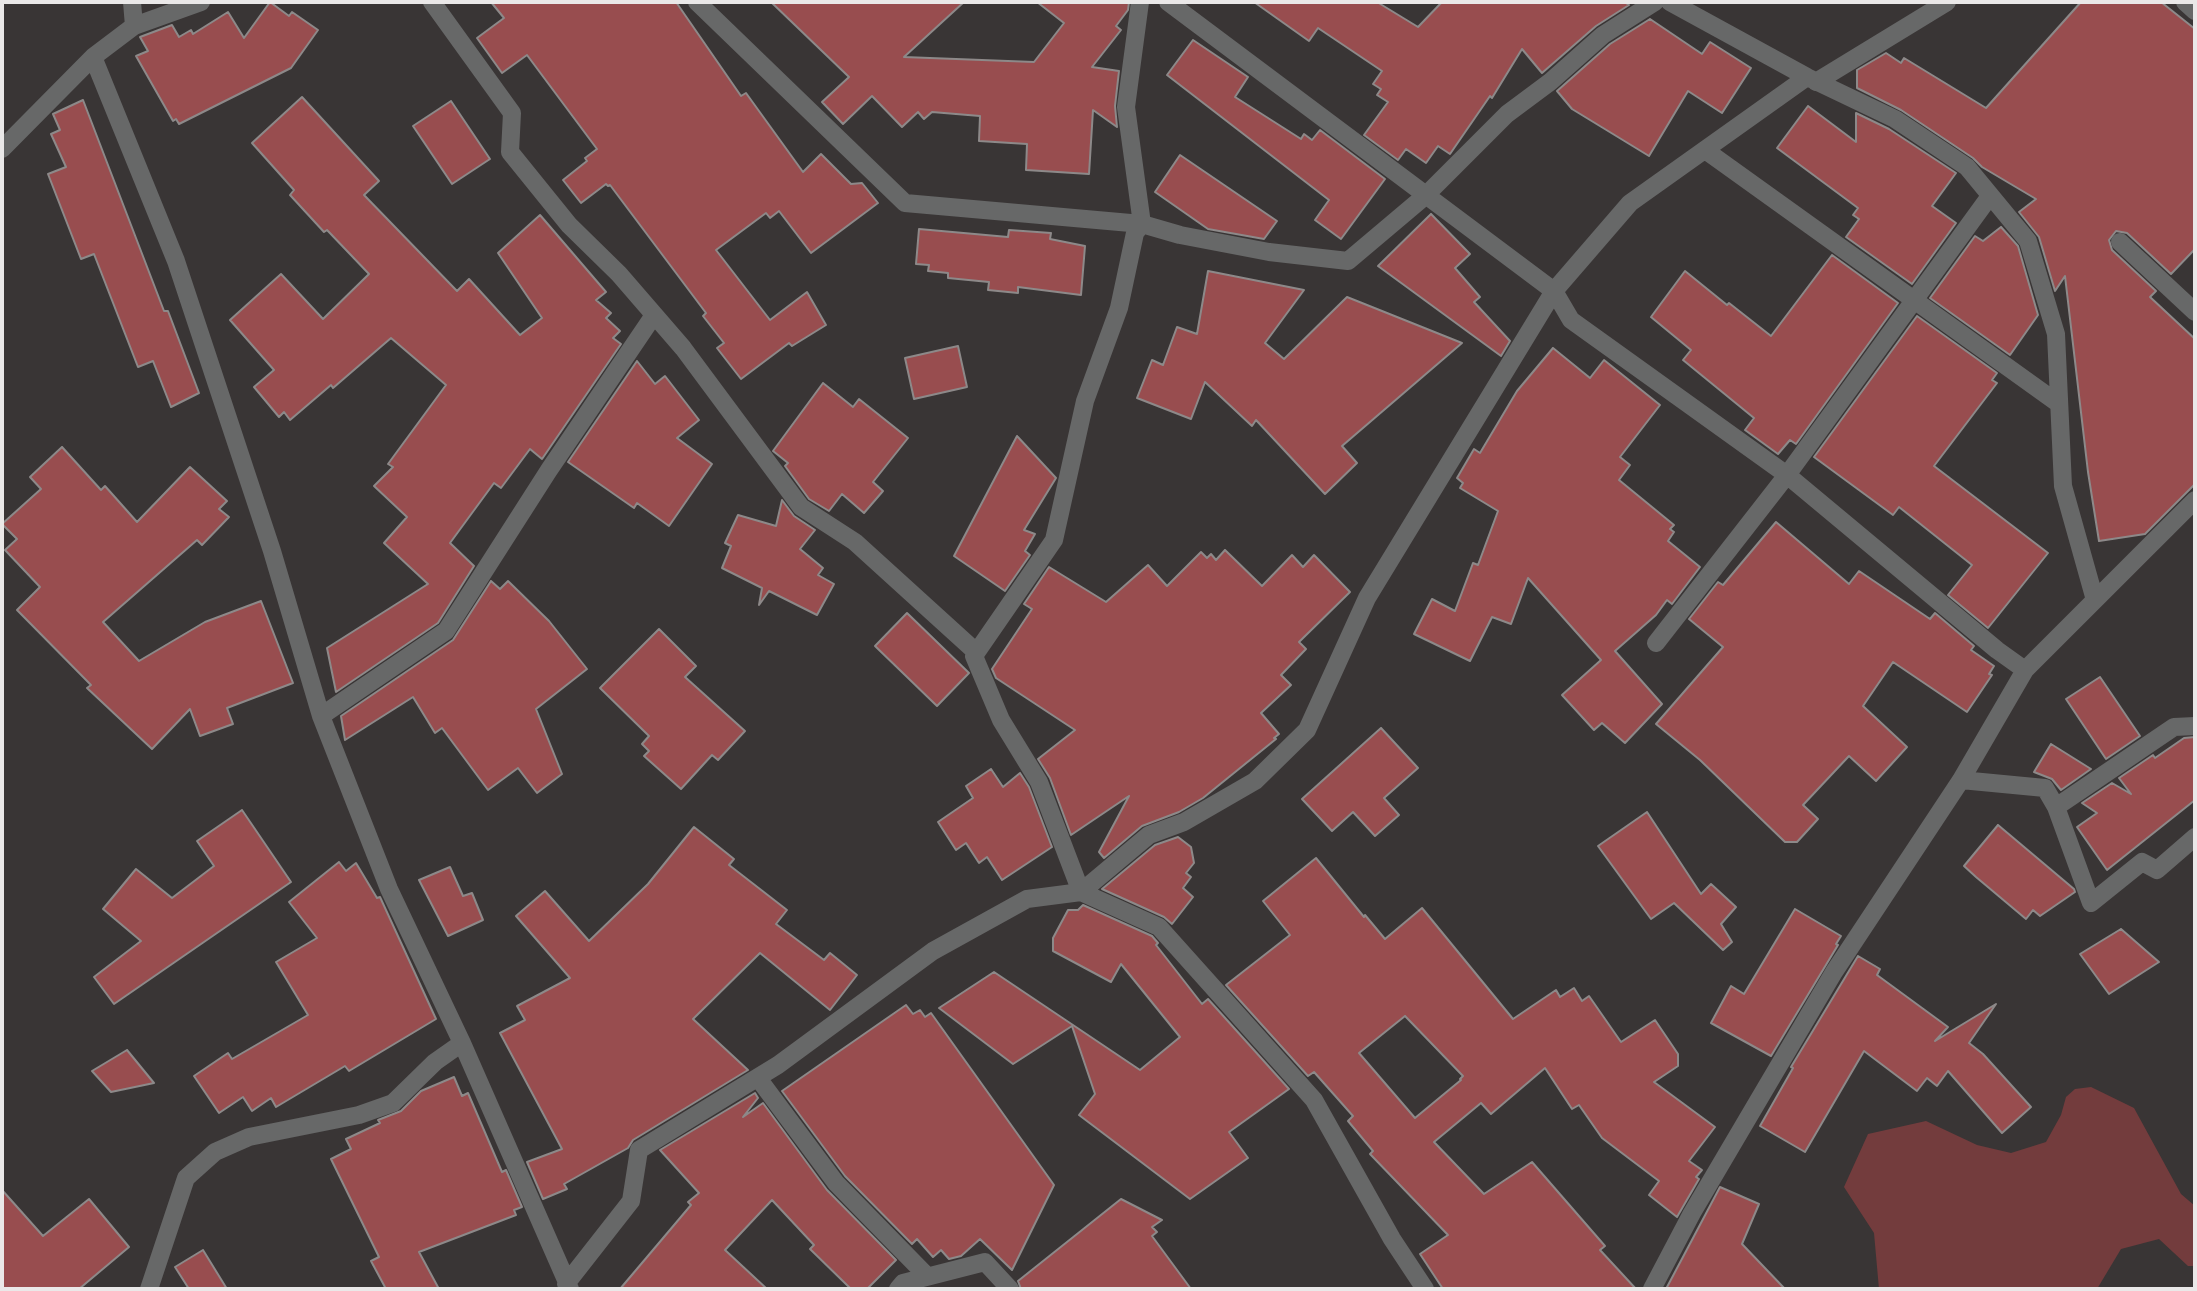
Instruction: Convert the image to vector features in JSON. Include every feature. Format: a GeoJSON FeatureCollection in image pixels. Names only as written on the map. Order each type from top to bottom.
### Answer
{"type":"FeatureCollection","features":[{"type":"Feature","properties":{"kind":"street"},"geometry":{"type":"LineString","coordinates":[[132,2],[134,26]]}},
{"type":"Feature","properties":{"kind":"street"},"geometry":{"type":"LineString","coordinates":[[2,149],[93,57],[134,26],[201,2]]}},
{"type":"Feature","properties":{"kind":"street"},"geometry":{"type":"LineString","coordinates":[[432,2],[512,113],[510,152],[569,225],[619,274],[683,348],[801,507],[855,542],[975,651]]}},
{"type":"Feature","properties":{"kind":"street"},"geometry":{"type":"LineString","coordinates":[[697,2],[905,203],[1142,224],[1180,235],[1269,252],[1348,261],[1425,196],[1507,114],[1550,82],[1603,35],[1655,2]]}},
{"type":"Feature","properties":{"kind":"street"},"geometry":{"type":"LineString","coordinates":[[1081,892],[1039,782],[1001,720],[974,656],[1054,540],[1085,401],[1119,308],[1135,233],[1142,224],[1126,107],[1140,2]]}},
{"type":"Feature","properties":{"kind":"street"},"geometry":{"type":"LineString","coordinates":[[1168,2],[1554,291],[1571,320],[1787,475],[1997,650],[2025,670]]}},
{"type":"Feature","properties":{"kind":"street"},"geometry":{"type":"LineString","coordinates":[[1670,2],[1811,80],[1895,119],[1967,167],[2028,241],[2056,334],[2063,486],[2095,600]]}},
{"type":"Feature","properties":{"kind":"street"},"geometry":{"type":"LineString","coordinates":[[1081,892],[1149,835],[1184,822],[1255,781],[1307,730],[1367,598],[1554,291],[1630,202],[1811,80],[1947,2]]}},
{"type":"Feature","properties":{"kind":"street"},"geometry":{"type":"LineString","coordinates":[[2185,2],[2195,11]]}},
{"type":"Feature","properties":{"kind":"street"},"geometry":{"type":"LineString","coordinates":[[93,57],[176,261],[272,551],[321,716],[389,889],[462,1043],[568,1286],[631,1201],[639,1150],[778,1065],[933,951],[1027,899],[1081,892],[1159,928],[1314,1100],[1392,1239],[1425,1289]]}},
{"type":"Feature","properties":{"kind":"street"},"geometry":{"type":"LineString","coordinates":[[1705,150],[2059,404]]}},
{"type":"Feature","properties":{"kind":"street"},"geometry":{"type":"LineString","coordinates":[[1656,643],[1787,475],[1990,195]]}},
{"type":"Feature","properties":{"kind":"street"},"geometry":{"type":"LineString","coordinates":[[2119,242],[2195,312]]}},
{"type":"Feature","properties":{"kind":"street"},"geometry":{"type":"LineString","coordinates":[[321,716],[446,631],[549,470],[654,315]]}},
{"type":"Feature","properties":{"kind":"street"},"geometry":{"type":"LineString","coordinates":[[1652,1289],[1692,1213],[1834,972],[1961,779],[2025,670],[2195,500]]}},
{"type":"Feature","properties":{"kind":"street"},"geometry":{"type":"LineString","coordinates":[[2056,807],[2174,727],[2195,726]]}},
{"type":"Feature","properties":{"kind":"street"},"geometry":{"type":"LineString","coordinates":[[1961,779],[2045,788],[2056,807],[2091,903],[2142,862],[2157,870],[2195,837]]}},
{"type":"Feature","properties":{"kind":"street"},"geometry":{"type":"LineString","coordinates":[[149,1289],[186,1178],[215,1153],[249,1137],[359,1115],[393,1103],[435,1062],[462,1043]]}},
{"type":"Feature","properties":{"kind":"street"},"geometry":{"type":"LineString","coordinates":[[758,1077],[828,1174],[886,1237],[927,1276]]}},
{"type":"Feature","properties":{"kind":"street"},"geometry":{"type":"LineString","coordinates":[[898,1289],[903,1283],[985,1262],[1010,1289]]}},
{"type":"Feature","properties":{"kind":"shaded area"},"geometry":{"type":"Polygon","coordinates":[[[2091,1087],[2134,1108],[2181,1194],[2195,1206],[2195,1266],[2188,1266],[2159,1239],[2121,1249],[2097,1289],[1879,1289],[1874,1233],[1844,1187],[1868,1134],[1926,1121],[1977,1145],[2011,1153],[2046,1142],[2061,1115],[2066,1097],[2075,1089],[2091,1087]]]}},
{"type":"Feature","properties":{"kind":"building"},"geometry":{"type":"Polygon","coordinates":[[[270,2],[289,16],[292,12],[318,30],[291,68],[179,124],[176,119],[173,121],[136,56],[148,51],[140,37],[172,25],[179,37],[191,30],[193,34],[228,12],[244,38],[270,2]]]}},
{"type":"Feature","properties":{"kind":"building"},"geometry":{"type":"Polygon","coordinates":[[[491,2],[676,2],[741,96],[746,93],[803,172],[821,154],[851,184],[862,183],[878,203],[811,253],[779,211],[770,218],[766,213],[716,250],[770,320],[807,292],[826,325],[792,346],[789,343],[741,379],[717,348],[724,343],[703,316],[706,313],[610,185],[606,184],[581,203],[563,180],[587,161],[585,158],[597,149],[527,55],[502,73],[477,38],[504,18],[491,2]]]}},
{"type":"Feature","properties":{"kind":"building"},"geometry":{"type":"Polygon","coordinates":[[[771,2],[964,2],[904,57],[1034,62],[1064,23],[1037,2],[1129,2],[1128,10],[1116,26],[1121,30],[1092,67],[1119,71],[1115,106],[1117,127],[1093,110],[1089,174],[1026,170],[1027,144],[979,141],[980,116],[932,112],[924,119],[918,112],[902,127],[872,96],[843,124],[822,102],[849,77],[771,2]]]}},
{"type":"Feature","properties":{"kind":"building"},"geometry":{"type":"Polygon","coordinates":[[[1254,2],[1377,2],[1418,27],[1442,2],[1624,2],[1629,5],[1596,26],[1542,73],[1522,49],[1492,98],[1490,96],[1450,154],[1438,146],[1426,163],[1406,149],[1398,160],[1364,135],[1388,102],[1377,95],[1381,89],[1373,84],[1382,71],[1318,28],[1309,41],[1254,2]]]}},
{"type":"Feature","properties":{"kind":"building"},"geometry":{"type":"Polygon","coordinates":[[[2081,2],[2161,2],[2195,29],[2195,249],[2171,274],[2127,233],[2116,231],[2109,240],[2112,250],[2156,291],[2150,297],[2195,339],[2195,484],[2145,534],[2099,541],[2088,472],[2065,276],[2055,291],[2039,237],[2019,212],[2036,199],[1982,167],[1973,158],[1901,110],[1857,88],[1857,70],[1886,53],[1901,63],[1904,58],[1986,108],[2081,2]]]}},
{"type":"Feature","properties":{"kind":"building"},"geometry":{"type":"Polygon","coordinates":[[[1650,19],[1702,54],[1710,42],[1751,68],[1722,113],[1688,91],[1649,156],[1572,109],[1557,91],[1610,44],[1650,19]]]}},
{"type":"Feature","properties":{"kind":"building"},"geometry":{"type":"Polygon","coordinates":[[[1193,40],[1248,77],[1235,97],[1301,139],[1304,134],[1312,140],[1320,130],[1385,179],[1341,239],[1315,220],[1329,200],[1167,75],[1193,40]]]}},
{"type":"Feature","properties":{"kind":"building"},"geometry":{"type":"Polygon","coordinates":[[[302,97],[379,181],[364,195],[457,291],[469,279],[520,335],[542,318],[498,253],[540,215],[606,292],[596,300],[611,313],[606,318],[620,331],[613,338],[621,344],[542,459],[530,449],[501,488],[494,483],[450,543],[474,566],[438,623],[336,692],[327,648],[428,584],[384,543],[407,517],[374,486],[393,467],[388,464],[446,385],[391,338],[333,388],[331,385],[290,420],[284,412],[279,417],[254,387],[274,370],[230,320],[281,274],[323,319],[369,274],[327,230],[324,232],[290,195],[294,190],[252,143],[302,97]]]}},
{"type":"Feature","properties":{"kind":"building"},"geometry":{"type":"Polygon","coordinates":[[[83,100],[164,311],[168,311],[199,393],[171,407],[153,361],[138,367],[94,254],[81,259],[48,174],[66,167],[51,134],[60,130],[53,114],[83,100]]]}},
{"type":"Feature","properties":{"kind":"building"},"geometry":{"type":"Polygon","coordinates":[[[451,101],[490,159],[452,184],[413,126],[451,101]]]}},
{"type":"Feature","properties":{"kind":"building"},"geometry":{"type":"Polygon","coordinates":[[[1808,106],[1856,142],[1856,113],[1889,129],[1956,173],[1932,206],[1956,223],[1912,284],[1846,237],[1859,219],[1853,215],[1858,208],[1777,148],[1808,106]]]}},
{"type":"Feature","properties":{"kind":"building"},"geometry":{"type":"Polygon","coordinates":[[[1180,155],[1277,221],[1264,239],[1208,229],[1155,192],[1180,155]]]}},
{"type":"Feature","properties":{"kind":"building"},"geometry":{"type":"Polygon","coordinates":[[[1431,214],[1470,254],[1455,268],[1480,297],[1474,302],[1510,341],[1501,356],[1378,266],[1431,214]]]}},
{"type":"Feature","properties":{"kind":"building"},"geometry":{"type":"Polygon","coordinates":[[[2001,227],[2018,246],[2038,315],[2010,355],[1930,298],[1975,236],[1983,241],[2001,227]]]}},
{"type":"Feature","properties":{"kind":"building"},"geometry":{"type":"Polygon","coordinates":[[[919,229],[1008,237],[1009,230],[1051,233],[1050,239],[1085,246],[1081,295],[1018,287],[1018,293],[988,290],[989,282],[948,278],[948,273],[928,271],[929,265],[916,264],[919,229]]]}},
{"type":"Feature","properties":{"kind":"building"},"geometry":{"type":"Polygon","coordinates":[[[1832,255],[1898,303],[1796,444],[1790,440],[1778,454],[1745,430],[1754,418],[1683,360],[1691,350],[1651,317],[1685,271],[1771,336],[1832,255]]]}},
{"type":"Feature","properties":{"kind":"building"},"geometry":{"type":"Polygon","coordinates":[[[1208,271],[1304,290],[1265,343],[1284,359],[1347,297],[1462,343],[1342,446],[1357,463],[1325,494],[1256,420],[1252,426],[1205,382],[1191,419],[1137,398],[1152,360],[1163,365],[1177,327],[1197,334],[1208,271]]]}},
{"type":"Feature","properties":{"kind":"building"},"geometry":{"type":"Polygon","coordinates":[[[1917,316],[1997,373],[1992,380],[1997,383],[1934,466],[2048,553],[1988,628],[1948,595],[1972,565],[1899,507],[1893,515],[1814,457],[1917,316]]]}},
{"type":"Feature","properties":{"kind":"building"},"geometry":{"type":"Polygon","coordinates":[[[958,346],[967,387],[914,399],[905,358],[958,346]]]}},
{"type":"Feature","properties":{"kind":"building"},"geometry":{"type":"Polygon","coordinates":[[[1553,348],[1590,378],[1604,360],[1660,405],[1620,457],[1630,465],[1619,480],[1674,525],[1670,529],[1674,532],[1668,541],[1700,567],[1672,604],[1667,600],[1656,615],[1615,651],[1662,704],[1625,743],[1602,723],[1594,730],[1562,695],[1601,660],[1528,578],[1511,624],[1492,617],[1470,661],[1414,634],[1432,599],[1455,611],[1473,563],[1478,565],[1498,511],[1460,488],[1463,483],[1457,478],[1474,449],[1480,453],[1517,391],[1553,348]]]}},
{"type":"Feature","properties":{"kind":"building"},"geometry":{"type":"Polygon","coordinates":[[[637,361],[655,384],[665,376],[699,420],[677,438],[712,464],[669,526],[637,503],[634,508],[568,462],[637,361]]]}},
{"type":"Feature","properties":{"kind":"building"},"geometry":{"type":"Polygon","coordinates":[[[823,383],[853,407],[859,399],[908,438],[873,482],[883,491],[864,513],[842,494],[829,511],[809,499],[785,466],[788,463],[773,451],[823,383]]]}},
{"type":"Feature","properties":{"kind":"building"},"geometry":{"type":"Polygon","coordinates":[[[1017,436],[1056,478],[1024,530],[1035,534],[1025,551],[1030,555],[1005,591],[954,556],[1017,436]]]}},
{"type":"Feature","properties":{"kind":"building"},"geometry":{"type":"Polygon","coordinates":[[[62,447],[101,490],[105,486],[137,522],[190,467],[227,501],[219,509],[229,517],[202,545],[197,540],[103,622],[139,661],[205,622],[261,601],[293,683],[227,708],[233,724],[200,736],[190,709],[152,749],[87,688],[91,685],[17,610],[40,587],[5,550],[17,539],[2,524],[41,489],[30,477],[62,447]]]}},
{"type":"Feature","properties":{"kind":"building"},"geometry":{"type":"Polygon","coordinates":[[[782,500],[794,516],[815,530],[800,549],[823,568],[818,575],[834,584],[817,615],[769,591],[759,605],[762,588],[722,568],[731,546],[725,543],[738,515],[776,526],[782,500]]]}},
{"type":"Feature","properties":{"kind":"building"},"geometry":{"type":"Polygon","coordinates":[[[1776,522],[1849,584],[1859,571],[1930,619],[1935,613],[1974,646],[1971,650],[1994,666],[1989,674],[1992,675],[1967,712],[1893,662],[1863,706],[1907,747],[1876,781],[1849,756],[1803,805],[1818,819],[1797,842],[1785,842],[1700,760],[1656,724],[1723,647],[1689,619],[1718,582],[1723,585],[1776,522]]]}},
{"type":"Feature","properties":{"kind":"building"},"geometry":{"type":"Polygon","coordinates":[[[1225,550],[1262,586],[1292,555],[1303,567],[1314,555],[1350,592],[1299,642],[1306,649],[1281,675],[1291,685],[1261,713],[1279,734],[1274,738],[1276,739],[1203,798],[1179,812],[1142,826],[1104,858],[1099,852],[1129,796],[1071,835],[1050,778],[1038,759],[1075,730],[996,678],[992,669],[1032,609],[1024,604],[1049,567],[1106,602],[1148,565],[1167,586],[1201,552],[1207,558],[1211,554],[1216,560],[1225,550]]]}},
{"type":"Feature","properties":{"kind":"building"},"geometry":{"type":"Polygon","coordinates":[[[491,581],[500,589],[508,581],[549,621],[587,669],[536,709],[562,774],[537,793],[518,768],[488,790],[442,728],[435,733],[413,697],[345,740],[341,716],[453,640],[491,581]]]}},
{"type":"Feature","properties":{"kind":"building"},"geometry":{"type":"Polygon","coordinates":[[[907,613],[969,673],[937,706],[875,646],[907,613]]]}},
{"type":"Feature","properties":{"kind":"building"},"geometry":{"type":"Polygon","coordinates":[[[659,629],[696,666],[685,677],[745,731],[718,760],[712,755],[681,789],[644,756],[649,751],[642,744],[649,736],[600,688],[659,629]]]}},
{"type":"Feature","properties":{"kind":"building"},"geometry":{"type":"Polygon","coordinates":[[[2100,677],[2140,736],[2106,759],[2066,699],[2100,677]]]}},
{"type":"Feature","properties":{"kind":"building"},"geometry":{"type":"Polygon","coordinates":[[[1381,728],[1418,768],[1384,798],[1399,815],[1375,836],[1353,812],[1332,831],[1302,799],[1381,728]]]}},
{"type":"Feature","properties":{"kind":"building"},"geometry":{"type":"Polygon","coordinates":[[[2195,737],[2195,800],[2107,870],[2077,827],[2097,813],[2082,803],[2112,783],[2131,794],[2119,778],[2184,738],[2195,737]]]}},
{"type":"Feature","properties":{"kind":"building"},"geometry":{"type":"Polygon","coordinates":[[[2051,744],[2091,769],[2061,790],[2052,779],[2034,772],[2051,744]]]}},
{"type":"Feature","properties":{"kind":"building"},"geometry":{"type":"Polygon","coordinates":[[[991,769],[1003,787],[1020,773],[1029,787],[1052,847],[1002,880],[987,857],[979,863],[966,843],[956,850],[938,822],[973,798],[966,786],[991,769]]]}},
{"type":"Feature","properties":{"kind":"building"},"geometry":{"type":"Polygon","coordinates":[[[242,810],[291,882],[114,1004],[94,977],[141,941],[103,909],[136,869],[172,898],[214,866],[197,841],[242,810]]]}},
{"type":"Feature","properties":{"kind":"building"},"geometry":{"type":"Polygon","coordinates":[[[1647,812],[1701,894],[1711,884],[1736,907],[1721,924],[1732,942],[1723,950],[1674,903],[1651,919],[1598,846],[1647,812]]]}},
{"type":"Feature","properties":{"kind":"building"},"geometry":{"type":"Polygon","coordinates":[[[1998,825],[2075,892],[2040,916],[2033,910],[2026,919],[1976,877],[1964,866],[1998,825]]]}},
{"type":"Feature","properties":{"kind":"building"},"geometry":{"type":"Polygon","coordinates":[[[694,827],[734,859],[729,865],[787,910],[776,924],[824,960],[830,953],[857,975],[830,1010],[760,953],[693,1019],[748,1070],[633,1140],[628,1148],[564,1184],[567,1189],[543,1199],[527,1162],[562,1149],[500,1033],[525,1020],[517,1006],[570,978],[516,916],[545,891],[589,941],[648,884],[694,827]]]}},
{"type":"Feature","properties":{"kind":"building"},"geometry":{"type":"Polygon","coordinates":[[[1178,837],[1191,847],[1194,863],[1186,873],[1191,877],[1183,888],[1193,897],[1172,924],[1164,917],[1102,889],[1155,845],[1178,837]]]}},
{"type":"Feature","properties":{"kind":"building"},"geometry":{"type":"Polygon","coordinates":[[[1316,858],[1385,939],[1422,908],[1513,1019],[1556,990],[1560,997],[1574,988],[1582,1001],[1589,996],[1621,1042],[1655,1020],[1678,1054],[1678,1066],[1654,1082],[1715,1127],[1689,1161],[1702,1170],[1677,1217],[1649,1195],[1659,1181],[1602,1138],[1579,1105],[1572,1109],[1545,1068],[1491,1114],[1481,1103],[1434,1142],[1484,1194],[1532,1162],[1605,1246],[1600,1250],[1636,1289],[1443,1289],[1420,1254],[1448,1235],[1370,1154],[1373,1151],[1348,1121],[1353,1116],[1314,1072],[1308,1076],[1226,985],[1290,935],[1263,901],[1316,858]],[[1405,1016],[1359,1053],[1415,1118],[1463,1076],[1405,1016]]]}},
{"type":"Feature","properties":{"kind":"building"},"geometry":{"type":"Polygon","coordinates":[[[339,862],[346,871],[356,863],[377,898],[380,897],[436,1019],[349,1071],[345,1066],[276,1107],[271,1098],[252,1111],[243,1097],[219,1113],[194,1076],[228,1053],[232,1059],[308,1015],[276,962],[317,938],[289,902],[339,862]]]}},
{"type":"Feature","properties":{"kind":"building"},"geometry":{"type":"Polygon","coordinates":[[[450,867],[463,896],[472,893],[483,920],[448,936],[419,880],[450,867]]]}},
{"type":"Feature","properties":{"kind":"building"},"geometry":{"type":"Polygon","coordinates":[[[1083,905],[1152,936],[1158,943],[1156,945],[1202,1004],[1208,999],[1289,1089],[1229,1132],[1248,1158],[1190,1199],[1079,1115],[1095,1094],[1072,1026],[1013,1064],[939,1008],[994,972],[1140,1070],[1180,1037],[1121,964],[1111,982],[1053,951],[1053,938],[1068,910],[1078,910],[1083,905]]]}},
{"type":"Feature","properties":{"kind":"building"},"geometry":{"type":"Polygon","coordinates":[[[1795,909],[1841,936],[1771,1056],[1711,1023],[1731,986],[1744,994],[1795,909]]]}},
{"type":"Feature","properties":{"kind":"building"},"geometry":{"type":"Polygon","coordinates":[[[2121,929],[2159,962],[2109,994],[2080,954],[2121,929]]]}},
{"type":"Feature","properties":{"kind":"building"},"geometry":{"type":"Polygon","coordinates":[[[1858,956],[1880,969],[1877,975],[1948,1027],[1935,1041],[1996,1004],[1969,1043],[1983,1054],[2031,1107],[2002,1133],[1948,1071],[1937,1086],[1927,1078],[1917,1091],[1864,1051],[1805,1152],[1760,1126],[1793,1068],[1791,1067],[1858,956]]]}},
{"type":"Feature","properties":{"kind":"building"},"geometry":{"type":"Polygon","coordinates":[[[906,1005],[913,1014],[920,1010],[925,1017],[931,1013],[1054,1185],[1012,1270],[980,1239],[961,1256],[949,1259],[941,1250],[933,1257],[917,1239],[912,1244],[845,1176],[782,1091],[906,1005]]]}},
{"type":"Feature","properties":{"kind":"building"},"geometry":{"type":"Polygon","coordinates":[[[127,1050],[154,1083],[111,1092],[92,1071],[127,1050]]]}},
{"type":"Feature","properties":{"kind":"building"},"geometry":{"type":"Polygon","coordinates":[[[454,1077],[462,1096],[468,1093],[502,1172],[506,1170],[522,1207],[514,1210],[516,1215],[419,1252],[439,1289],[386,1289],[371,1261],[379,1257],[331,1159],[351,1149],[346,1139],[380,1123],[378,1120],[401,1111],[421,1091],[454,1077]]]}},
{"type":"Feature","properties":{"kind":"building"},"geometry":{"type":"Polygon","coordinates":[[[755,1093],[758,1098],[743,1117],[763,1103],[827,1190],[896,1260],[867,1289],[851,1289],[810,1249],[814,1245],[772,1200],[725,1250],[767,1289],[620,1289],[691,1205],[688,1202],[699,1193],[660,1150],[755,1093]]]}},
{"type":"Feature","properties":{"kind":"building"},"geometry":{"type":"Polygon","coordinates":[[[1720,1187],[1759,1204],[1742,1244],[1785,1289],[1666,1289],[1720,1187]]]}},
{"type":"Feature","properties":{"kind":"building"},"geometry":{"type":"Polygon","coordinates":[[[2,1190],[43,1236],[89,1199],[129,1247],[79,1289],[2,1289],[2,1190]]]}},
{"type":"Feature","properties":{"kind":"building"},"geometry":{"type":"Polygon","coordinates":[[[1121,1199],[1162,1220],[1152,1227],[1157,1232],[1152,1236],[1191,1289],[1021,1289],[1018,1281],[1121,1199]]]}},
{"type":"Feature","properties":{"kind":"building"},"geometry":{"type":"Polygon","coordinates":[[[203,1250],[227,1289],[189,1289],[175,1267],[203,1250]]]}}]}
